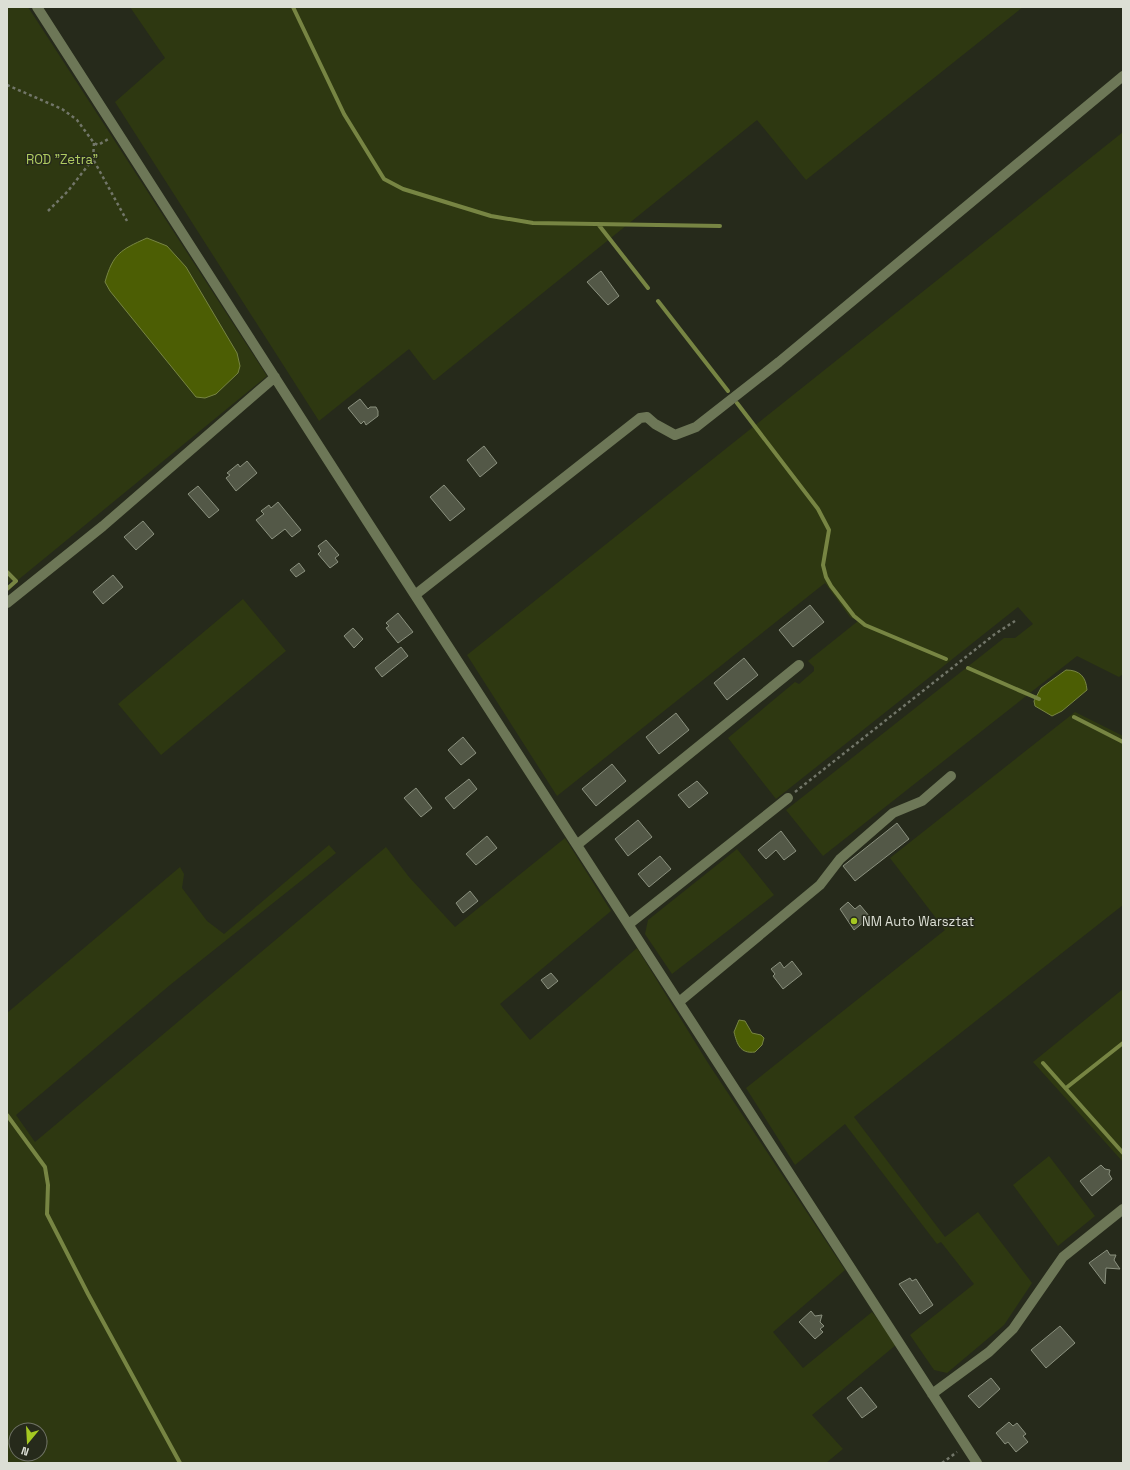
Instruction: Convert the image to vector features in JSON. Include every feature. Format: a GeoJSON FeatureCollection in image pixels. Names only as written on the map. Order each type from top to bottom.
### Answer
{"type":"FeatureCollection","features":[{"type":"Feature","properties":{"kind":"street"},"geometry":{"type":"LineString","coordinates":[[38,7],[415,595],[578,844],[977,1463]]}},
{"type":"Feature","properties":{"kind":"street"},"geometry":{"type":"LineString","coordinates":[[415,595],[640,418],[647,417],[655,424],[676,435],[696,428],[779,362],[1123,76]]}},
{"type":"Feature","properties":{"kind":"street"},"geometry":{"type":"LineString","coordinates":[[7,603],[103,526],[275,377]]}},
{"type":"Feature","properties":{"kind":"street"},"geometry":{"type":"LineString","coordinates":[[578,844],[799,665]]}},
{"type":"Feature","properties":{"kind":"street"},"geometry":{"type":"LineString","coordinates":[[680,1002],[820,885],[840,859],[893,812],[922,801],[951,776]]}},
{"type":"Feature","properties":{"kind":"street"},"geometry":{"type":"LineString","coordinates":[[629,924],[788,798]]}},
{"type":"Feature","properties":{"kind":"street"},"geometry":{"type":"LineString","coordinates":[[932,1394],[989,1352],[1013,1329],[1063,1258],[1123,1209]]}},
{"type":"Feature","properties":{"kind":"path"},"geometry":{"type":"LineString","coordinates":[[7,85],[62,109],[77,120],[94,143],[93,159],[127,221]]}},
{"type":"Feature","properties":{"kind":"path"},"geometry":{"type":"LineString","coordinates":[[94,143],[98,145],[118,133]]}},
{"type":"Feature","properties":{"kind":"path"},"geometry":{"type":"LineString","coordinates":[[48,211],[68,191],[93,159]]}},
{"type":"Feature","properties":{"kind":"path"},"geometry":{"type":"LineString","coordinates":[[788,798],[995,634],[1015,621]]}},
{"type":"Feature","properties":{"kind":"path"},"geometry":{"type":"LineString","coordinates":[[942,1463],[966,1445]]}},
{"type":"Feature","properties":{"kind":"green space","name":"ROD \"Zetra\""},"geometry":{"type":"Polygon","coordinates":[[[7,7],[28,7],[267,376],[18,580],[15,577],[7,584],[7,7]]]}},
{"type":"Feature","properties":{"kind":"green space"},"geometry":{"type":"Polygon","coordinates":[[[130,7],[1023,7],[806,180],[757,120],[435,380],[433,380],[409,349],[319,421],[115,102],[165,58],[130,7]]]}},
{"type":"Feature","properties":{"kind":"green space"},"geometry":{"type":"Polygon","coordinates":[[[1123,132],[1123,674],[1119,677],[1077,656],[823,856],[786,810],[1004,638],[1015,638],[1033,624],[1018,607],[776,799],[728,738],[795,682],[799,684],[814,671],[814,667],[808,661],[858,621],[850,617],[825,583],[557,796],[467,655],[1123,132]]]}},
{"type":"Feature","properties":{"kind":"green space"},"geometry":{"type":"Polygon","coordinates":[[[243,599],[286,651],[161,755],[118,704],[243,599]]]}},
{"type":"Feature","properties":{"kind":"green space"},"geometry":{"type":"Polygon","coordinates":[[[1075,712],[1123,736],[1123,905],[854,1117],[945,1237],[978,1212],[1032,1283],[1004,1325],[947,1373],[934,1370],[910,1335],[974,1284],[941,1242],[937,1244],[845,1124],[795,1165],[746,1088],[945,930],[890,858],[1075,712]]]}},
{"type":"Feature","properties":{"kind":"green space"},"geometry":{"type":"Polygon","coordinates":[[[565,838],[611,911],[500,1004],[530,1040],[637,948],[708,1063],[845,1270],[773,1332],[803,1368],[872,1312],[897,1344],[812,1415],[843,1449],[826,1463],[7,1463],[7,1013],[180,867],[184,874],[182,888],[207,921],[224,934],[329,845],[336,853],[170,985],[16,1115],[35,1142],[386,847],[409,877],[455,927],[565,838]]]}},
{"type":"Feature","properties":{"kind":"green space"},"geometry":{"type":"Polygon","coordinates":[[[737,849],[774,895],[672,974],[645,934],[648,920],[737,849]]]}},
{"type":"Feature","properties":{"kind":"green space"},"geometry":{"type":"Polygon","coordinates":[[[1123,989],[1123,1162],[1033,1062],[1123,989]]]}},
{"type":"Feature","properties":{"kind":"green space"},"geometry":{"type":"Polygon","coordinates":[[[1049,1156],[1095,1216],[1058,1246],[1013,1185],[1049,1156]]]}},
{"type":"Feature","properties":{"kind":"shaded area"},"geometry":{"type":"Polygon","coordinates":[[[147,238],[167,246],[186,267],[237,353],[240,366],[238,373],[216,394],[205,398],[196,397],[110,291],[105,282],[111,265],[119,254],[130,246],[147,238]]]}},
{"type":"Feature","properties":{"kind":"shaded area"},"geometry":{"type":"Polygon","coordinates":[[[1066,670],[1079,673],[1084,678],[1087,690],[1062,711],[1052,716],[1035,706],[1034,701],[1041,688],[1066,670]]]}},
{"type":"Feature","properties":{"kind":"shaded area"},"geometry":{"type":"Polygon","coordinates":[[[739,1020],[745,1021],[752,1033],[761,1035],[764,1038],[762,1045],[755,1052],[743,1050],[736,1040],[734,1032],[739,1020]]]}},
{"type":"Feature","properties":{"kind":"building"},"geometry":{"type":"Polygon","coordinates":[[[601,271],[619,296],[608,305],[587,282],[601,271]]]}},
{"type":"Feature","properties":{"kind":"building"},"geometry":{"type":"Polygon","coordinates":[[[360,399],[368,409],[370,407],[376,407],[378,411],[378,416],[366,425],[364,421],[361,424],[348,408],[360,399]]]}},
{"type":"Feature","properties":{"kind":"building"},"geometry":{"type":"Polygon","coordinates":[[[484,446],[497,463],[480,477],[467,460],[484,446]]]}},
{"type":"Feature","properties":{"kind":"building"},"geometry":{"type":"Polygon","coordinates":[[[247,461],[257,473],[236,491],[226,478],[230,475],[227,473],[238,464],[240,467],[247,461]]]}},
{"type":"Feature","properties":{"kind":"building"},"geometry":{"type":"Polygon","coordinates":[[[444,485],[465,509],[450,521],[430,497],[444,485]]]}},
{"type":"Feature","properties":{"kind":"building"},"geometry":{"type":"Polygon","coordinates":[[[198,486],[219,510],[209,518],[188,494],[198,486]]]}},
{"type":"Feature","properties":{"kind":"building"},"geometry":{"type":"Polygon","coordinates":[[[278,502],[301,530],[292,537],[285,529],[272,539],[256,520],[264,514],[261,511],[269,505],[271,508],[278,502]]]}},
{"type":"Feature","properties":{"kind":"building"},"geometry":{"type":"Polygon","coordinates":[[[143,521],[154,534],[136,550],[124,537],[143,521]]]}},
{"type":"Feature","properties":{"kind":"building"},"geometry":{"type":"Polygon","coordinates":[[[326,540],[339,555],[335,558],[338,562],[330,568],[318,554],[321,551],[318,546],[326,540]]]}},
{"type":"Feature","properties":{"kind":"building"},"geometry":{"type":"Polygon","coordinates":[[[299,563],[305,571],[296,577],[290,570],[299,563]]]}},
{"type":"Feature","properties":{"kind":"building"},"geometry":{"type":"Polygon","coordinates":[[[113,575],[123,587],[103,604],[93,592],[113,575]]]}},
{"type":"Feature","properties":{"kind":"building"},"geometry":{"type":"Polygon","coordinates":[[[810,605],[824,622],[793,647],[779,630],[810,605]]]}},
{"type":"Feature","properties":{"kind":"building"},"geometry":{"type":"Polygon","coordinates":[[[398,613],[413,632],[398,643],[386,628],[389,626],[386,623],[398,613]]]}},
{"type":"Feature","properties":{"kind":"building"},"geometry":{"type":"Polygon","coordinates":[[[353,628],[363,639],[354,648],[344,636],[353,628]]]}},
{"type":"Feature","properties":{"kind":"building"},"geometry":{"type":"Polygon","coordinates":[[[401,647],[408,656],[382,677],[375,668],[401,647]]]}},
{"type":"Feature","properties":{"kind":"building"},"geometry":{"type":"Polygon","coordinates":[[[744,658],[758,675],[727,700],[714,683],[744,658]]]}},
{"type":"Feature","properties":{"kind":"building"},"geometry":{"type":"Polygon","coordinates":[[[676,713],[689,730],[659,754],[646,737],[676,713]]]}},
{"type":"Feature","properties":{"kind":"building"},"geometry":{"type":"Polygon","coordinates":[[[463,737],[476,753],[461,765],[448,750],[463,737]]]}},
{"type":"Feature","properties":{"kind":"building"},"geometry":{"type":"Polygon","coordinates":[[[612,764],[626,781],[596,806],[582,789],[612,764]]]}},
{"type":"Feature","properties":{"kind":"building"},"geometry":{"type":"Polygon","coordinates":[[[469,779],[477,789],[454,809],[445,798],[469,779]]]}},
{"type":"Feature","properties":{"kind":"building"},"geometry":{"type":"Polygon","coordinates":[[[697,781],[708,793],[689,808],[678,795],[697,781]]]}},
{"type":"Feature","properties":{"kind":"building"},"geometry":{"type":"Polygon","coordinates":[[[416,788],[432,808],[421,817],[404,798],[416,788]]]}},
{"type":"Feature","properties":{"kind":"building"},"geometry":{"type":"Polygon","coordinates":[[[638,820],[652,837],[628,856],[615,839],[638,820]]]}},
{"type":"Feature","properties":{"kind":"building"},"geometry":{"type":"Polygon","coordinates":[[[897,823],[909,839],[855,881],[843,866],[897,823]]]}},
{"type":"Feature","properties":{"kind":"building"},"geometry":{"type":"Polygon","coordinates":[[[781,831],[796,851],[784,860],[776,850],[766,859],[758,850],[781,831]]]}},
{"type":"Feature","properties":{"kind":"building"},"geometry":{"type":"Polygon","coordinates":[[[487,836],[497,848],[476,865],[466,854],[487,836]]]}},
{"type":"Feature","properties":{"kind":"building"},"geometry":{"type":"Polygon","coordinates":[[[660,856],[671,869],[649,887],[638,874],[660,856]]]}},
{"type":"Feature","properties":{"kind":"building"},"geometry":{"type":"Polygon","coordinates":[[[470,891],[478,901],[463,913],[456,903],[470,891]]]}},
{"type":"Feature","properties":{"kind":"building"},"geometry":{"type":"Polygon","coordinates":[[[848,902],[855,909],[860,905],[870,917],[854,930],[840,909],[848,902]]]}},
{"type":"Feature","properties":{"kind":"building"},"geometry":{"type":"Polygon","coordinates":[[[792,961],[802,974],[783,989],[773,976],[775,974],[771,969],[780,962],[784,968],[792,961]]]}},
{"type":"Feature","properties":{"kind":"building"},"geometry":{"type":"Polygon","coordinates":[[[551,973],[558,981],[548,989],[541,980],[551,973]]]}},
{"type":"Feature","properties":{"kind":"building"},"geometry":{"type":"Polygon","coordinates":[[[1101,1165],[1105,1169],[1110,1170],[1109,1174],[1112,1179],[1092,1196],[1080,1181],[1101,1165]]]}},
{"type":"Feature","properties":{"kind":"building"},"geometry":{"type":"Polygon","coordinates":[[[1107,1250],[1110,1255],[1116,1255],[1114,1260],[1120,1269],[1106,1268],[1105,1284],[1089,1263],[1107,1250]]]}},
{"type":"Feature","properties":{"kind":"building"},"geometry":{"type":"Polygon","coordinates":[[[910,1278],[912,1281],[916,1279],[933,1305],[920,1314],[899,1284],[910,1278]]]}},
{"type":"Feature","properties":{"kind":"building"},"geometry":{"type":"Polygon","coordinates":[[[811,1311],[815,1316],[822,1315],[820,1322],[824,1326],[820,1329],[823,1332],[815,1339],[799,1322],[811,1311]]]}},
{"type":"Feature","properties":{"kind":"building"},"geometry":{"type":"Polygon","coordinates":[[[1060,1326],[1075,1343],[1046,1368],[1031,1350],[1060,1326]]]}},
{"type":"Feature","properties":{"kind":"building"},"geometry":{"type":"Polygon","coordinates":[[[991,1378],[1000,1389],[979,1408],[968,1396],[991,1378]]]}},
{"type":"Feature","properties":{"kind":"building"},"geometry":{"type":"Polygon","coordinates":[[[861,1387],[877,1407],[862,1418],[847,1398],[861,1387]]]}},
{"type":"Feature","properties":{"kind":"building"},"geometry":{"type":"Polygon","coordinates":[[[1009,1422],[1013,1426],[1017,1423],[1026,1434],[1023,1436],[1028,1442],[1016,1452],[1008,1442],[1005,1444],[996,1433],[1009,1422]]]}},
{"type":"Feature","properties":{"kind":"waterway"},"geometry":{"type":"LineString","coordinates":[[293,7],[344,114],[384,179],[403,189],[491,216],[533,223],[720,226]]}},
{"type":"Feature","properties":{"kind":"waterway"},"geometry":{"type":"LineString","coordinates":[[598,224],[648,288]]}},
{"type":"Feature","properties":{"kind":"waterway"},"geometry":{"type":"LineString","coordinates":[[658,301],[728,391]]}},
{"type":"Feature","properties":{"kind":"waterway"},"geometry":{"type":"LineString","coordinates":[[737,403],[818,509],[829,530],[823,565],[826,577],[854,616],[865,625],[946,659]]}},
{"type":"Feature","properties":{"kind":"waterway"},"geometry":{"type":"LineString","coordinates":[[7,572],[16,581],[7,589]]}},
{"type":"Feature","properties":{"kind":"waterway"},"geometry":{"type":"LineString","coordinates":[[968,668],[1039,699]]}},
{"type":"Feature","properties":{"kind":"waterway"},"geometry":{"type":"LineString","coordinates":[[1074,717],[1123,742]]}},
{"type":"Feature","properties":{"kind":"waterway"},"geometry":{"type":"LineString","coordinates":[[1066,1088],[1123,1043]]}},
{"type":"Feature","properties":{"kind":"waterway"},"geometry":{"type":"LineString","coordinates":[[1043,1063],[1123,1153]]}},
{"type":"Feature","properties":{"kind":"waterway"},"geometry":{"type":"LineString","coordinates":[[7,1115],[45,1167],[48,1185],[47,1214],[88,1294],[180,1463]]}},
{"type":"Feature","properties":{"kind":"place","name":"NM Auto Warsztat"},"geometry":{"type":"Point","coordinates":[854,921]}}]}
